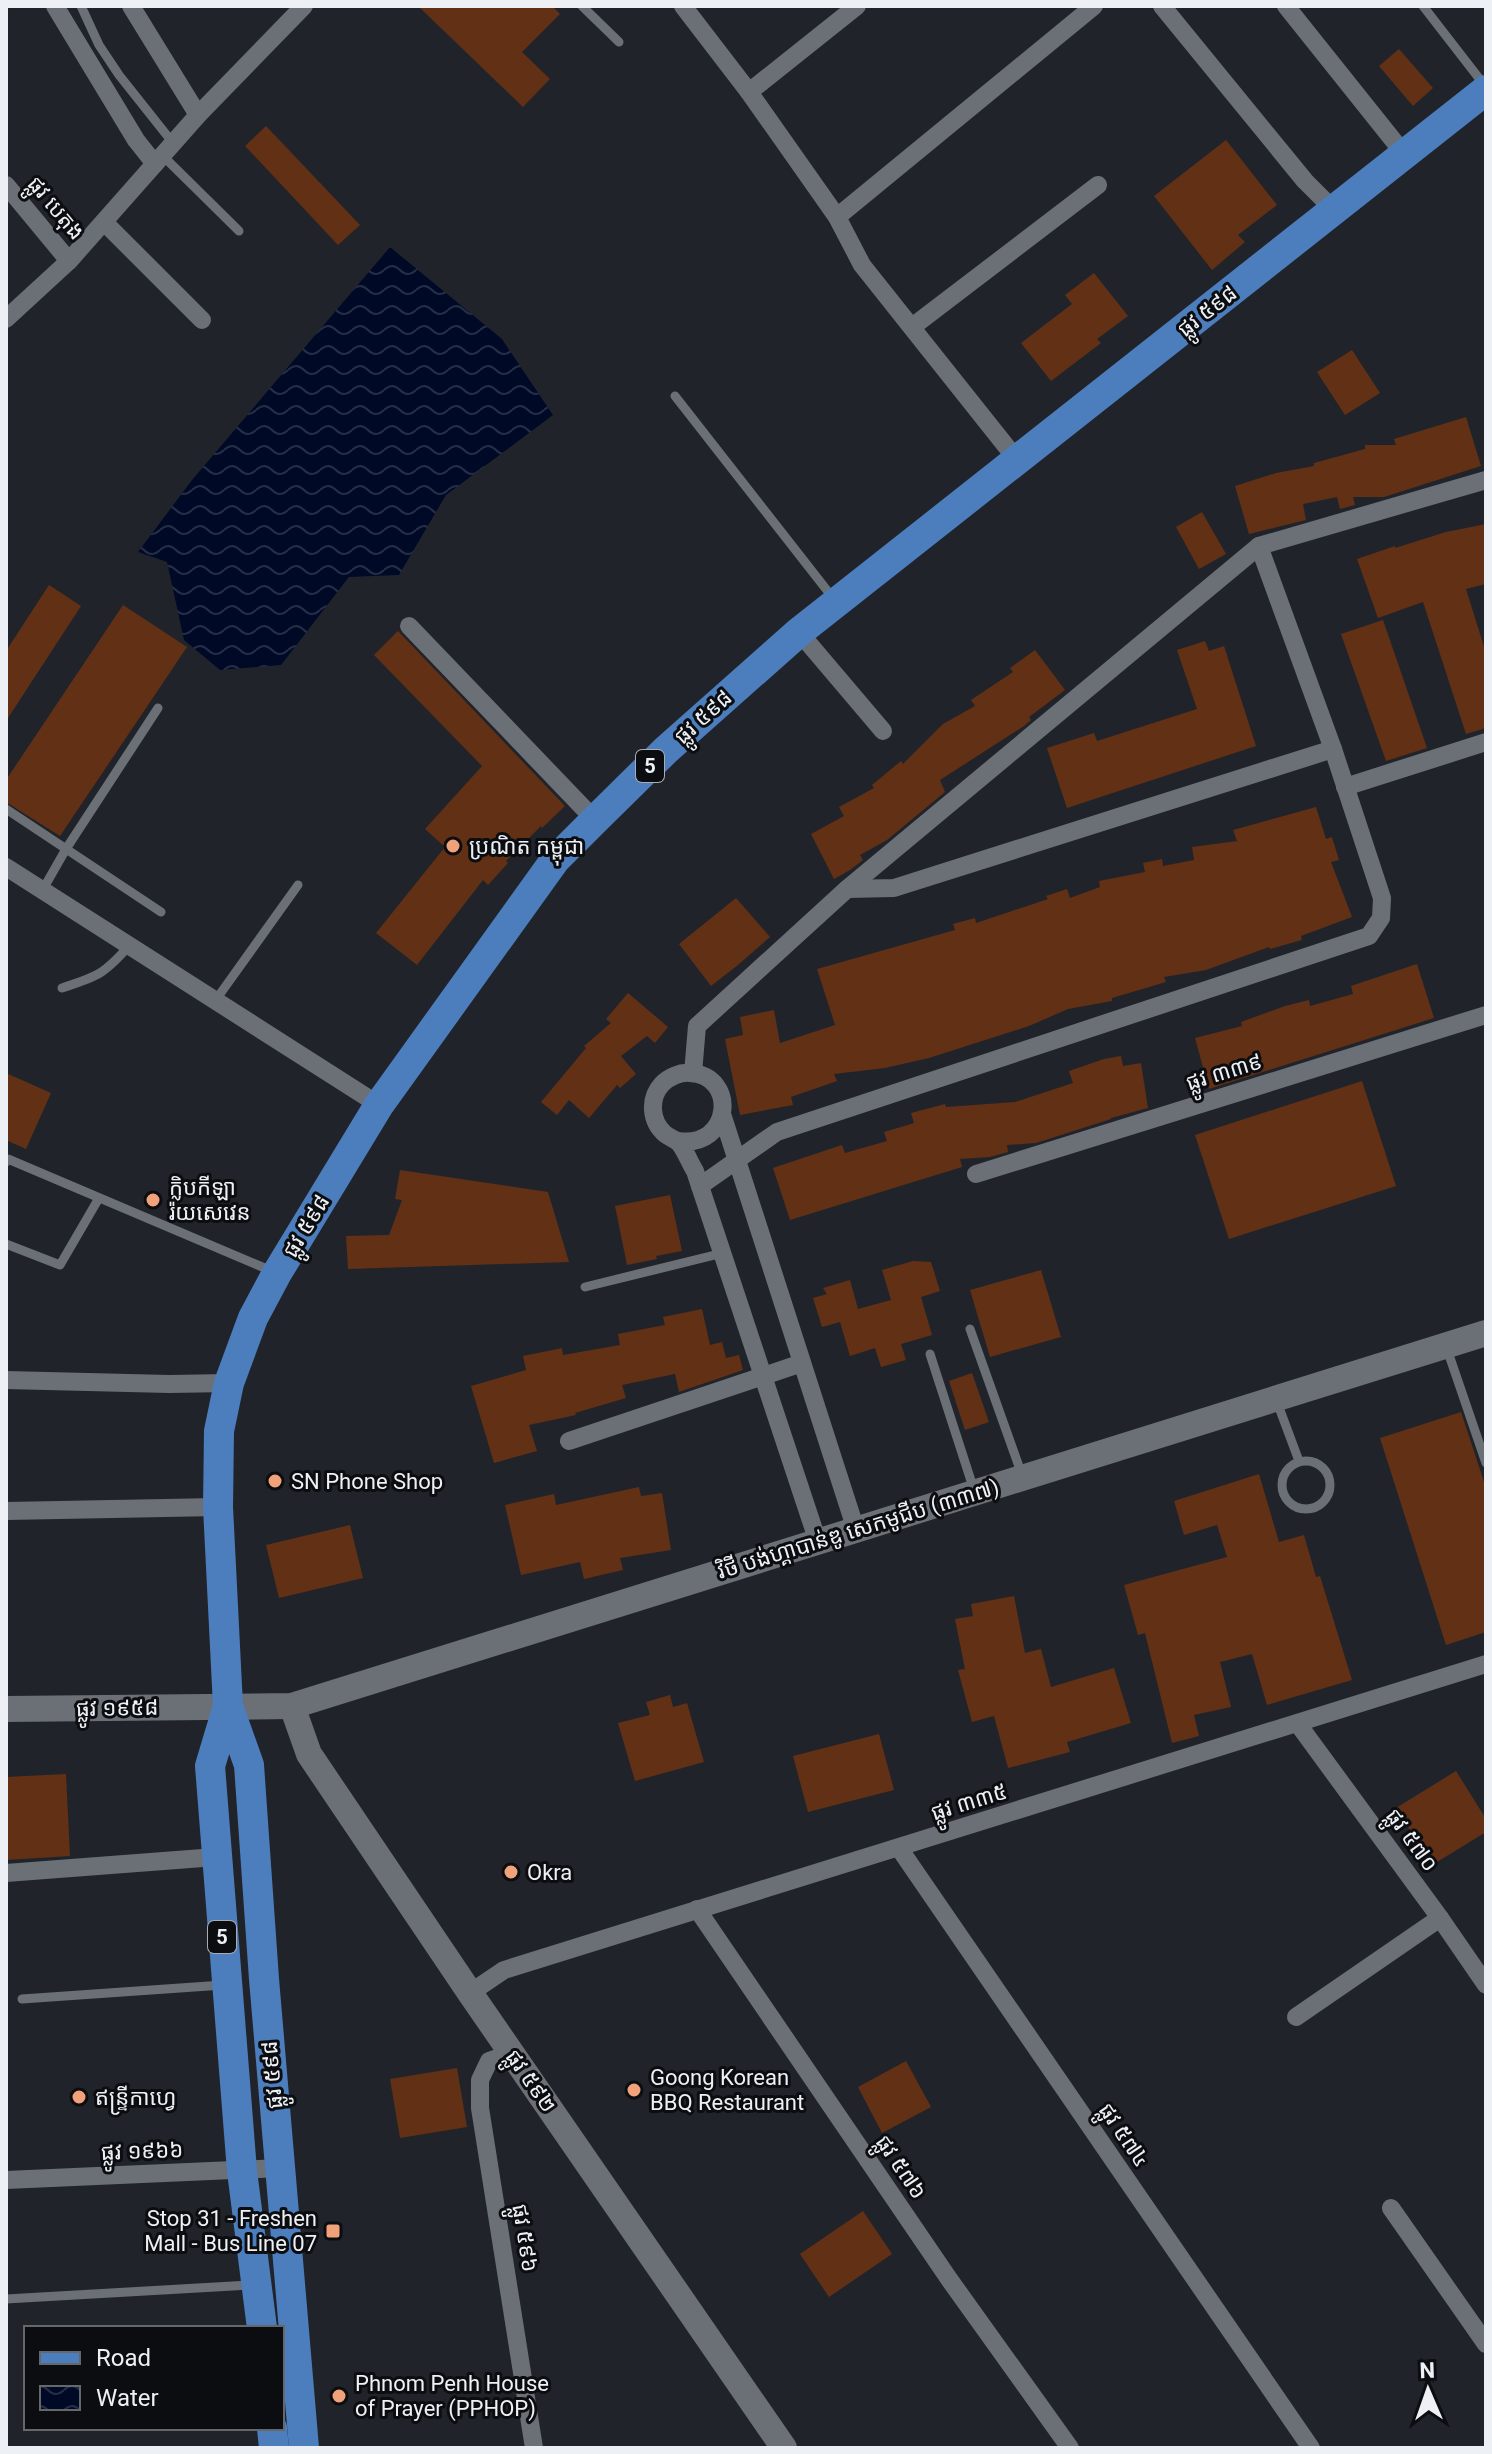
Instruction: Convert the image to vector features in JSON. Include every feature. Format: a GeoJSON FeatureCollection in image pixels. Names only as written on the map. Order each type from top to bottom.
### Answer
{"type":"FeatureCollection","features":[{"type":"Feature","properties":{"kind":"main road","name":"ផ្លូវ ៥៩៨"},"geometry":{"type":"LineString","coordinates":[[304,2448],[249,1765],[228,1706],[218,1507],[219,1431],[229,1383],[253,1318],[379,1105],[555,860],[595,820],[666,750],[799,632],[1486,89]]}},
{"type":"Feature","properties":{"kind":"main road","name":"ផ្លូវ ៥៩៨"},"geometry":{"type":"LineString","coordinates":[[228,1706],[210,1766],[242,2171],[262,2326]]}},
{"type":"Feature","properties":{"kind":"street"},"geometry":{"type":"LineString","coordinates":[[55,6],[136,140],[163,154]]}},
{"type":"Feature","properties":{"kind":"street"},"geometry":{"type":"LineString","coordinates":[[131,6],[198,115]]}},
{"type":"Feature","properties":{"kind":"street"},"geometry":{"type":"LineString","coordinates":[[6,319],[69,261],[198,115],[304,6]]}},
{"type":"Feature","properties":{"kind":"street"},"geometry":{"type":"LineString","coordinates":[[683,6],[749,92],[837,217],[862,265],[1017,460]]}},
{"type":"Feature","properties":{"kind":"street"},"geometry":{"type":"LineString","coordinates":[[749,92],[857,6]]}},
{"type":"Feature","properties":{"kind":"street"},"geometry":{"type":"LineString","coordinates":[[837,217],[1094,6]]}},
{"type":"Feature","properties":{"kind":"street"},"geometry":{"type":"LineString","coordinates":[[1162,6],[1305,181],[1334,210]]}},
{"type":"Feature","properties":{"kind":"street"},"geometry":{"type":"LineString","coordinates":[[1286,6],[1405,155]]}},
{"type":"Feature","properties":{"kind":"street","name":"ផ្លូវ បេតុង"},"geometry":{"type":"LineString","coordinates":[[6,185],[69,261]]}},
{"type":"Feature","properties":{"kind":"street"},"geometry":{"type":"LineString","coordinates":[[912,327],[1098,185]]}},
{"type":"Feature","properties":{"kind":"street"},"geometry":{"type":"LineString","coordinates":[[104,222],[202,320]]}},
{"type":"Feature","properties":{"kind":"street"},"geometry":{"type":"LineString","coordinates":[[693,1073],[697,1026],[847,889],[1259,546],[1486,480]]}},
{"type":"Feature","properties":{"kind":"street"},"geometry":{"type":"LineString","coordinates":[[700,1186],[777,1132],[1369,936],[1381,918],[1382,898],[1333,749],[1259,546]]}},
{"type":"Feature","properties":{"kind":"street"},"geometry":{"type":"LineString","coordinates":[[409,626],[595,820]]}},
{"type":"Feature","properties":{"kind":"street"},"geometry":{"type":"LineString","coordinates":[[799,632],[883,731]]}},
{"type":"Feature","properties":{"kind":"street"},"geometry":{"type":"LineString","coordinates":[[1345,787],[1486,742]]}},
{"type":"Feature","properties":{"kind":"street"},"geometry":{"type":"LineString","coordinates":[[847,889],[894,888],[1333,749]]}},
{"type":"Feature","properties":{"kind":"street"},"geometry":{"type":"LineString","coordinates":[[6,867],[379,1105]]}},
{"type":"Feature","properties":{"kind":"street","name":"ផ្លូវ ៣៣៩"},"geometry":{"type":"LineString","coordinates":[[976,1174],[1486,1015]]}},
{"type":"Feature","properties":{"kind":"street"},"geometry":{"type":"LineString","coordinates":[[693,1073],[713,1083],[723,1102],[722,1114],[714,1131],[707,1137],[698,1141],[678,1141],[659,1128],[654,1118],[655,1095],[670,1077],[693,1073]]}},
{"type":"Feature","properties":{"kind":"street"},"geometry":{"type":"LineString","coordinates":[[722,1114],[856,1530]]}},
{"type":"Feature","properties":{"kind":"street"},"geometry":{"type":"LineString","coordinates":[[678,1141],[700,1186],[818,1542]]}},
{"type":"Feature","properties":{"kind":"street","name":"វិថី បង់ហ្គាបាន់ឌូ សេកមូជីប (៣៣៧)"},"geometry":{"type":"LineString","coordinates":[[228,1706],[292,1706],[1486,1333]]}},
{"type":"Feature","properties":{"kind":"street"},"geometry":{"type":"LineString","coordinates":[[569,1441],[802,1363]]}},
{"type":"Feature","properties":{"kind":"street"},"geometry":{"type":"LineString","coordinates":[[6,1380],[229,1383]]}},
{"type":"Feature","properties":{"kind":"street"},"geometry":{"type":"LineString","coordinates":[[6,1511],[218,1507]]}},
{"type":"Feature","properties":{"kind":"street","name":"ផ្លូវ ៣៣៥"},"geometry":{"type":"LineString","coordinates":[[470,1993],[504,1970],[1486,1664]]}},
{"type":"Feature","properties":{"kind":"street","name":"ផ្លូវ ១៩៥៨"},"geometry":{"type":"LineString","coordinates":[[6,1709],[228,1706]]}},
{"type":"Feature","properties":{"kind":"street","name":"ផ្លូវ ៥៩២"},"geometry":{"type":"LineString","coordinates":[[292,1706],[309,1754],[784,2448]]}},
{"type":"Feature","properties":{"kind":"street","name":"ផ្លូវ ៥៧០"},"geometry":{"type":"LineString","coordinates":[[1298,1724],[1486,1985]]}},
{"type":"Feature","properties":{"kind":"street","name":"ផ្លូវ ៥៧៤"},"geometry":{"type":"LineString","coordinates":[[899,1848],[1311,2448]]}},
{"type":"Feature","properties":{"kind":"street"},"geometry":{"type":"LineString","coordinates":[[6,1873],[216,1857]]}},
{"type":"Feature","properties":{"kind":"street","name":"ផ្លូវ ៥៧៦"},"geometry":{"type":"LineString","coordinates":[[697,1909],[949,2279],[1070,2448]]}},
{"type":"Feature","properties":{"kind":"street"},"geometry":{"type":"LineString","coordinates":[[1296,2017],[1440,1918]]}},
{"type":"Feature","properties":{"kind":"street","name":"ផ្លូវ ៥៩៦"},"geometry":{"type":"LineString","coordinates":[[512,2053],[489,2061],[480,2080],[480,2108],[534,2448]]}},
{"type":"Feature","properties":{"kind":"street","name":"ផ្លូវ ១៩៦៦"},"geometry":{"type":"LineString","coordinates":[[6,2180],[280,2168]]}},
{"type":"Feature","properties":{"kind":"street"},"geometry":{"type":"LineString","coordinates":[[1391,2208],[1486,2344]]}},
{"type":"Feature","properties":{"kind":"lane"},"geometry":{"type":"LineString","coordinates":[[81,6],[99,45],[163,154],[239,231]]}},
{"type":"Feature","properties":{"kind":"lane"},"geometry":{"type":"LineString","coordinates":[[582,6],[619,42]]}},
{"type":"Feature","properties":{"kind":"lane"},"geometry":{"type":"LineString","coordinates":[[1423,6],[1486,89]]}},
{"type":"Feature","properties":{"kind":"lane"},"geometry":{"type":"LineString","coordinates":[[675,396],[837,602]]}},
{"type":"Feature","properties":{"kind":"lane"},"geometry":{"type":"LineString","coordinates":[[42,891],[158,708]]}},
{"type":"Feature","properties":{"kind":"lane"},"geometry":{"type":"LineString","coordinates":[[6,809],[161,912]]}},
{"type":"Feature","properties":{"kind":"lane"},"geometry":{"type":"LineString","coordinates":[[215,1001],[298,885]]}},
{"type":"Feature","properties":{"kind":"lane"},"geometry":{"type":"LineString","coordinates":[[62,988],[100,975],[129,946]]}},
{"type":"Feature","properties":{"kind":"lane"},"geometry":{"type":"LineString","coordinates":[[6,1162],[8,1159],[277,1273]]}},
{"type":"Feature","properties":{"kind":"lane"},"geometry":{"type":"LineString","coordinates":[[6,1244],[60,1265],[99,1198]]}},
{"type":"Feature","properties":{"kind":"lane"},"geometry":{"type":"LineString","coordinates":[[585,1287],[723,1253]]}},
{"type":"Feature","properties":{"kind":"lane"},"geometry":{"type":"LineString","coordinates":[[970,1329],[1023,1478]]}},
{"type":"Feature","properties":{"kind":"lane"},"geometry":{"type":"LineString","coordinates":[[1446,1345],[1486,1463]]}},
{"type":"Feature","properties":{"kind":"lane"},"geometry":{"type":"LineString","coordinates":[[930,1354],[975,1493]]}},
{"type":"Feature","properties":{"kind":"lane"},"geometry":{"type":"LineString","coordinates":[[1276,1398],[1299,1461]]}},
{"type":"Feature","properties":{"kind":"lane"},"geometry":{"type":"LineString","coordinates":[[1299,1461],[1315,1462],[1329,1479],[1330,1487],[1324,1501],[1310,1509],[1294,1506],[1283,1494],[1282,1478],[1299,1461]]}},
{"type":"Feature","properties":{"kind":"lane"},"geometry":{"type":"LineString","coordinates":[[22,1999],[226,1985]]}},
{"type":"Feature","properties":{"kind":"lane"},"geometry":{"type":"LineString","coordinates":[[6,2299],[258,2285]]}},
{"type":"Feature","properties":{"kind":"water"},"geometry":{"type":"Polygon","coordinates":[[[390,247],[502,339],[553,415],[446,495],[399,575],[349,577],[281,665],[220,670],[184,640],[167,562],[138,552],[192,480],[390,247]]]}},
{"type":"Feature","properties":{"kind":"building"},"geometry":{"type":"Polygon","coordinates":[[[418,6],[552,6],[560,14],[522,52],[550,79],[523,107],[418,6]]]}},
{"type":"Feature","properties":{"kind":"building"},"geometry":{"type":"Polygon","coordinates":[[[1399,49],[1433,88],[1413,106],[1379,66],[1399,49]]]}},
{"type":"Feature","properties":{"kind":"building"},"geometry":{"type":"Polygon","coordinates":[[[266,126],[360,225],[338,245],[245,146],[266,126]]]}},
{"type":"Feature","properties":{"kind":"building"},"geometry":{"type":"Polygon","coordinates":[[[1226,140],[1277,205],[1238,235],[1245,242],[1212,270],[1154,196],[1226,140]]]}},
{"type":"Feature","properties":{"kind":"building"},"geometry":{"type":"Polygon","coordinates":[[[1094,273],[1128,316],[1097,339],[1101,343],[1051,381],[1021,343],[1072,304],[1065,295],[1094,273]]]}},
{"type":"Feature","properties":{"kind":"building"},"geometry":{"type":"Polygon","coordinates":[[[1352,350],[1380,393],[1345,415],[1317,372],[1352,350]]]}},
{"type":"Feature","properties":{"kind":"building"},"geometry":{"type":"Polygon","coordinates":[[[1466,417],[1481,466],[1384,497],[1353,497],[1355,505],[1340,509],[1337,497],[1303,504],[1306,520],[1249,534],[1235,486],[1276,473],[1314,466],[1314,463],[1365,449],[1365,445],[1396,445],[1394,439],[1466,417]]]}},
{"type":"Feature","properties":{"kind":"building"},"geometry":{"type":"Polygon","coordinates":[[[1202,512],[1226,554],[1199,569],[1176,527],[1202,512]]]}},
{"type":"Feature","properties":{"kind":"building"},"geometry":{"type":"Polygon","coordinates":[[[1486,524],[1486,584],[1466,589],[1486,653],[1486,728],[1466,734],[1423,602],[1378,618],[1357,559],[1446,532],[1486,524]]]}},
{"type":"Feature","properties":{"kind":"building"},"geometry":{"type":"Polygon","coordinates":[[[49,585],[81,606],[6,721],[6,651],[49,585]]]}},
{"type":"Feature","properties":{"kind":"building"},"geometry":{"type":"Polygon","coordinates":[[[123,605],[187,647],[60,836],[6,802],[6,780],[123,605]]]}},
{"type":"Feature","properties":{"kind":"building"},"geometry":{"type":"Polygon","coordinates":[[[1383,620],[1427,748],[1386,761],[1341,634],[1383,620]]]}},
{"type":"Feature","properties":{"kind":"building"},"geometry":{"type":"Polygon","coordinates":[[[398,631],[565,806],[506,861],[508,863],[488,885],[483,880],[417,965],[376,933],[445,847],[425,829],[482,766],[374,655],[398,631]]]}},
{"type":"Feature","properties":{"kind":"building"},"geometry":{"type":"Polygon","coordinates":[[[1205,641],[1209,651],[1224,646],[1256,746],[1067,808],[1047,748],[1094,733],[1097,741],[1197,709],[1177,650],[1205,641]]]}},
{"type":"Feature","properties":{"kind":"building"},"geometry":{"type":"Polygon","coordinates":[[[1035,650],[1065,690],[1029,717],[1031,720],[1024,726],[940,780],[945,792],[887,840],[860,855],[863,860],[834,879],[811,834],[844,816],[839,807],[874,788],[872,785],[901,761],[903,764],[943,724],[975,706],[971,700],[1013,672],[1010,668],[1035,650]]]}},
{"type":"Feature","properties":{"kind":"building"},"geometry":{"type":"Polygon","coordinates":[[[1316,807],[1326,839],[1332,837],[1339,860],[1331,862],[1352,917],[1301,936],[1302,940],[1269,947],[1206,970],[1164,977],[1166,982],[1112,998],[1112,1001],[1068,1009],[1029,1026],[929,1058],[885,1068],[834,1074],[837,1081],[791,1097],[793,1105],[740,1115],[725,1039],[743,1035],[740,1017],[774,1010],[780,1043],[835,1025],[817,969],[955,930],[953,924],[975,918],[976,923],[1048,899],[1046,896],[1067,889],[1070,898],[1100,887],[1099,881],[1145,872],[1143,863],[1162,859],[1163,866],[1194,860],[1192,847],[1237,841],[1233,830],[1316,807]]]}},
{"type":"Feature","properties":{"kind":"building"},"geometry":{"type":"Polygon","coordinates":[[[736,898],[770,937],[711,986],[679,944],[736,898]]]}},
{"type":"Feature","properties":{"kind":"building"},"geometry":{"type":"Polygon","coordinates":[[[1417,964],[1434,1018],[1209,1089],[1195,1038],[1242,1026],[1241,1022],[1285,1006],[1309,1000],[1310,1006],[1353,994],[1351,986],[1417,964]]]}},
{"type":"Feature","properties":{"kind":"building"},"geometry":{"type":"Polygon","coordinates":[[[628,993],[668,1027],[655,1043],[647,1036],[621,1056],[636,1074],[620,1088],[617,1085],[589,1118],[569,1100],[557,1115],[541,1102],[586,1048],[584,1046],[611,1023],[606,1019],[628,993]]]}},
{"type":"Feature","properties":{"kind":"building"},"geometry":{"type":"Polygon","coordinates":[[[1121,1056],[1123,1066],[1141,1063],[1148,1108],[1036,1143],[1007,1145],[1008,1152],[990,1157],[960,1159],[962,1167],[790,1220],[773,1168],[842,1145],[845,1153],[887,1141],[884,1132],[914,1123],[911,1113],[945,1104],[946,1107],[1015,1102],[1073,1083],[1069,1071],[1121,1056]]]}},
{"type":"Feature","properties":{"kind":"building"},"geometry":{"type":"Polygon","coordinates":[[[6,1073],[51,1093],[26,1149],[6,1140],[6,1073]]]}},
{"type":"Feature","properties":{"kind":"building"},"geometry":{"type":"Polygon","coordinates":[[[1362,1081],[1396,1186],[1229,1239],[1195,1135],[1362,1081]]]}},
{"type":"Feature","properties":{"kind":"building"},"geometry":{"type":"Polygon","coordinates":[[[400,1170],[548,1192],[569,1262],[348,1269],[346,1236],[389,1235],[402,1200],[395,1199],[400,1170]]]}},
{"type":"Feature","properties":{"kind":"building"},"geometry":{"type":"Polygon","coordinates":[[[670,1195],[682,1251],[627,1265],[615,1206],[670,1195]]]}},
{"type":"Feature","properties":{"kind":"building"},"geometry":{"type":"Polygon","coordinates":[[[913,1261],[931,1262],[940,1291],[921,1297],[932,1335],[901,1344],[906,1360],[881,1367],[875,1348],[850,1356],[840,1322],[822,1327],[813,1298],[827,1294],[823,1288],[850,1280],[858,1309],[891,1300],[882,1270],[913,1261]]]}},
{"type":"Feature","properties":{"kind":"building"},"geometry":{"type":"Polygon","coordinates":[[[1041,1270],[1061,1337],[990,1357],[970,1290],[1041,1270]]]}},
{"type":"Feature","properties":{"kind":"building"},"geometry":{"type":"Polygon","coordinates":[[[702,1309],[710,1345],[722,1342],[726,1358],[739,1355],[743,1370],[679,1392],[675,1374],[622,1385],[626,1398],[576,1415],[529,1425],[537,1451],[494,1463],[471,1386],[526,1370],[523,1356],[562,1348],[563,1355],[620,1345],[618,1334],[665,1325],[663,1317],[702,1309]]]}},
{"type":"Feature","properties":{"kind":"building"},"geometry":{"type":"Polygon","coordinates":[[[972,1373],[989,1422],[965,1430],[949,1381],[972,1373]]]}},
{"type":"Feature","properties":{"kind":"building"},"geometry":{"type":"Polygon","coordinates":[[[1461,1412],[1486,1488],[1486,1632],[1446,1645],[1380,1438],[1461,1412]]]}},
{"type":"Feature","properties":{"kind":"building"},"geometry":{"type":"Polygon","coordinates":[[[1259,1474],[1279,1542],[1304,1535],[1352,1680],[1267,1705],[1252,1654],[1220,1662],[1231,1707],[1194,1715],[1199,1736],[1172,1743],[1145,1633],[1138,1635],[1124,1585],[1227,1557],[1217,1525],[1184,1535],[1174,1501],[1259,1474]]]}},
{"type":"Feature","properties":{"kind":"building"},"geometry":{"type":"Polygon","coordinates":[[[639,1487],[641,1496],[662,1493],[671,1550],[620,1558],[623,1570],[584,1579],[580,1562],[521,1575],[505,1505],[554,1494],[556,1505],[639,1487]]]}},
{"type":"Feature","properties":{"kind":"building"},"geometry":{"type":"Polygon","coordinates":[[[350,1525],[363,1578],[279,1598],[266,1545],[350,1525]]]}},
{"type":"Feature","properties":{"kind":"building"},"geometry":{"type":"Polygon","coordinates":[[[1014,1596],[1025,1653],[1041,1649],[1051,1687],[1114,1668],[1131,1723],[1067,1742],[1070,1752],[1008,1768],[994,1716],[972,1722],[958,1670],[965,1669],[955,1619],[973,1616],[971,1604],[1014,1596]]]}},
{"type":"Feature","properties":{"kind":"building"},"geometry":{"type":"Polygon","coordinates":[[[670,1695],[673,1707],[687,1703],[704,1762],[635,1781],[618,1723],[650,1715],[646,1702],[670,1695]]]}},
{"type":"Feature","properties":{"kind":"building"},"geometry":{"type":"Polygon","coordinates":[[[879,1734],[894,1790],[808,1812],[793,1756],[879,1734]]]}},
{"type":"Feature","properties":{"kind":"building"},"geometry":{"type":"Polygon","coordinates":[[[1456,1771],[1486,1819],[1486,1832],[1432,1865],[1396,1808],[1456,1771]]]}},
{"type":"Feature","properties":{"kind":"building"},"geometry":{"type":"Polygon","coordinates":[[[66,1774],[70,1856],[6,1860],[6,1777],[66,1774]]]}},
{"type":"Feature","properties":{"kind":"building"},"geometry":{"type":"Polygon","coordinates":[[[906,2061],[931,2107],[882,2133],[858,2087],[906,2061]]]}},
{"type":"Feature","properties":{"kind":"building"},"geometry":{"type":"Polygon","coordinates":[[[457,2068],[467,2127],[400,2138],[390,2079],[457,2068]]]}},
{"type":"Feature","properties":{"kind":"building"},"geometry":{"type":"Polygon","coordinates":[[[863,2211],[892,2254],[829,2297],[800,2254],[863,2211]]]}},
{"type":"Feature","properties":{"kind":"place","name":"ប្រណិត កម្ពុជា"},"geometry":{"type":"Point","coordinates":[453,846]}},
{"type":"Feature","properties":{"kind":"place","name":"ក្លិបកីឡា រ៉យសេវេន"},"geometry":{"type":"Point","coordinates":[153,1200]}},
{"type":"Feature","properties":{"kind":"place","name":"SN Phone Shop"},"geometry":{"type":"Point","coordinates":[275,1481]}},
{"type":"Feature","properties":{"kind":"place","name":"Okra"},"geometry":{"type":"Point","coordinates":[511,1872]}},
{"type":"Feature","properties":{"kind":"place","name":"Goong Korean BBQ Restaurant"},"geometry":{"type":"Point","coordinates":[634,2090]}},
{"type":"Feature","properties":{"kind":"place","name":"ឥន្ទ្រីកាហ្វេ"},"geometry":{"type":"Point","coordinates":[79,2097]}},
{"type":"Feature","properties":{"kind":"place","name":"Stop 31 - Freshen Mall - Bus Line 07"},"geometry":{"type":"Point","coordinates":[333,2231]}},
{"type":"Feature","properties":{"kind":"place","name":"Phnom Penh House of Prayer (PPHOP)"},"geometry":{"type":"Point","coordinates":[339,2396]}}]}
